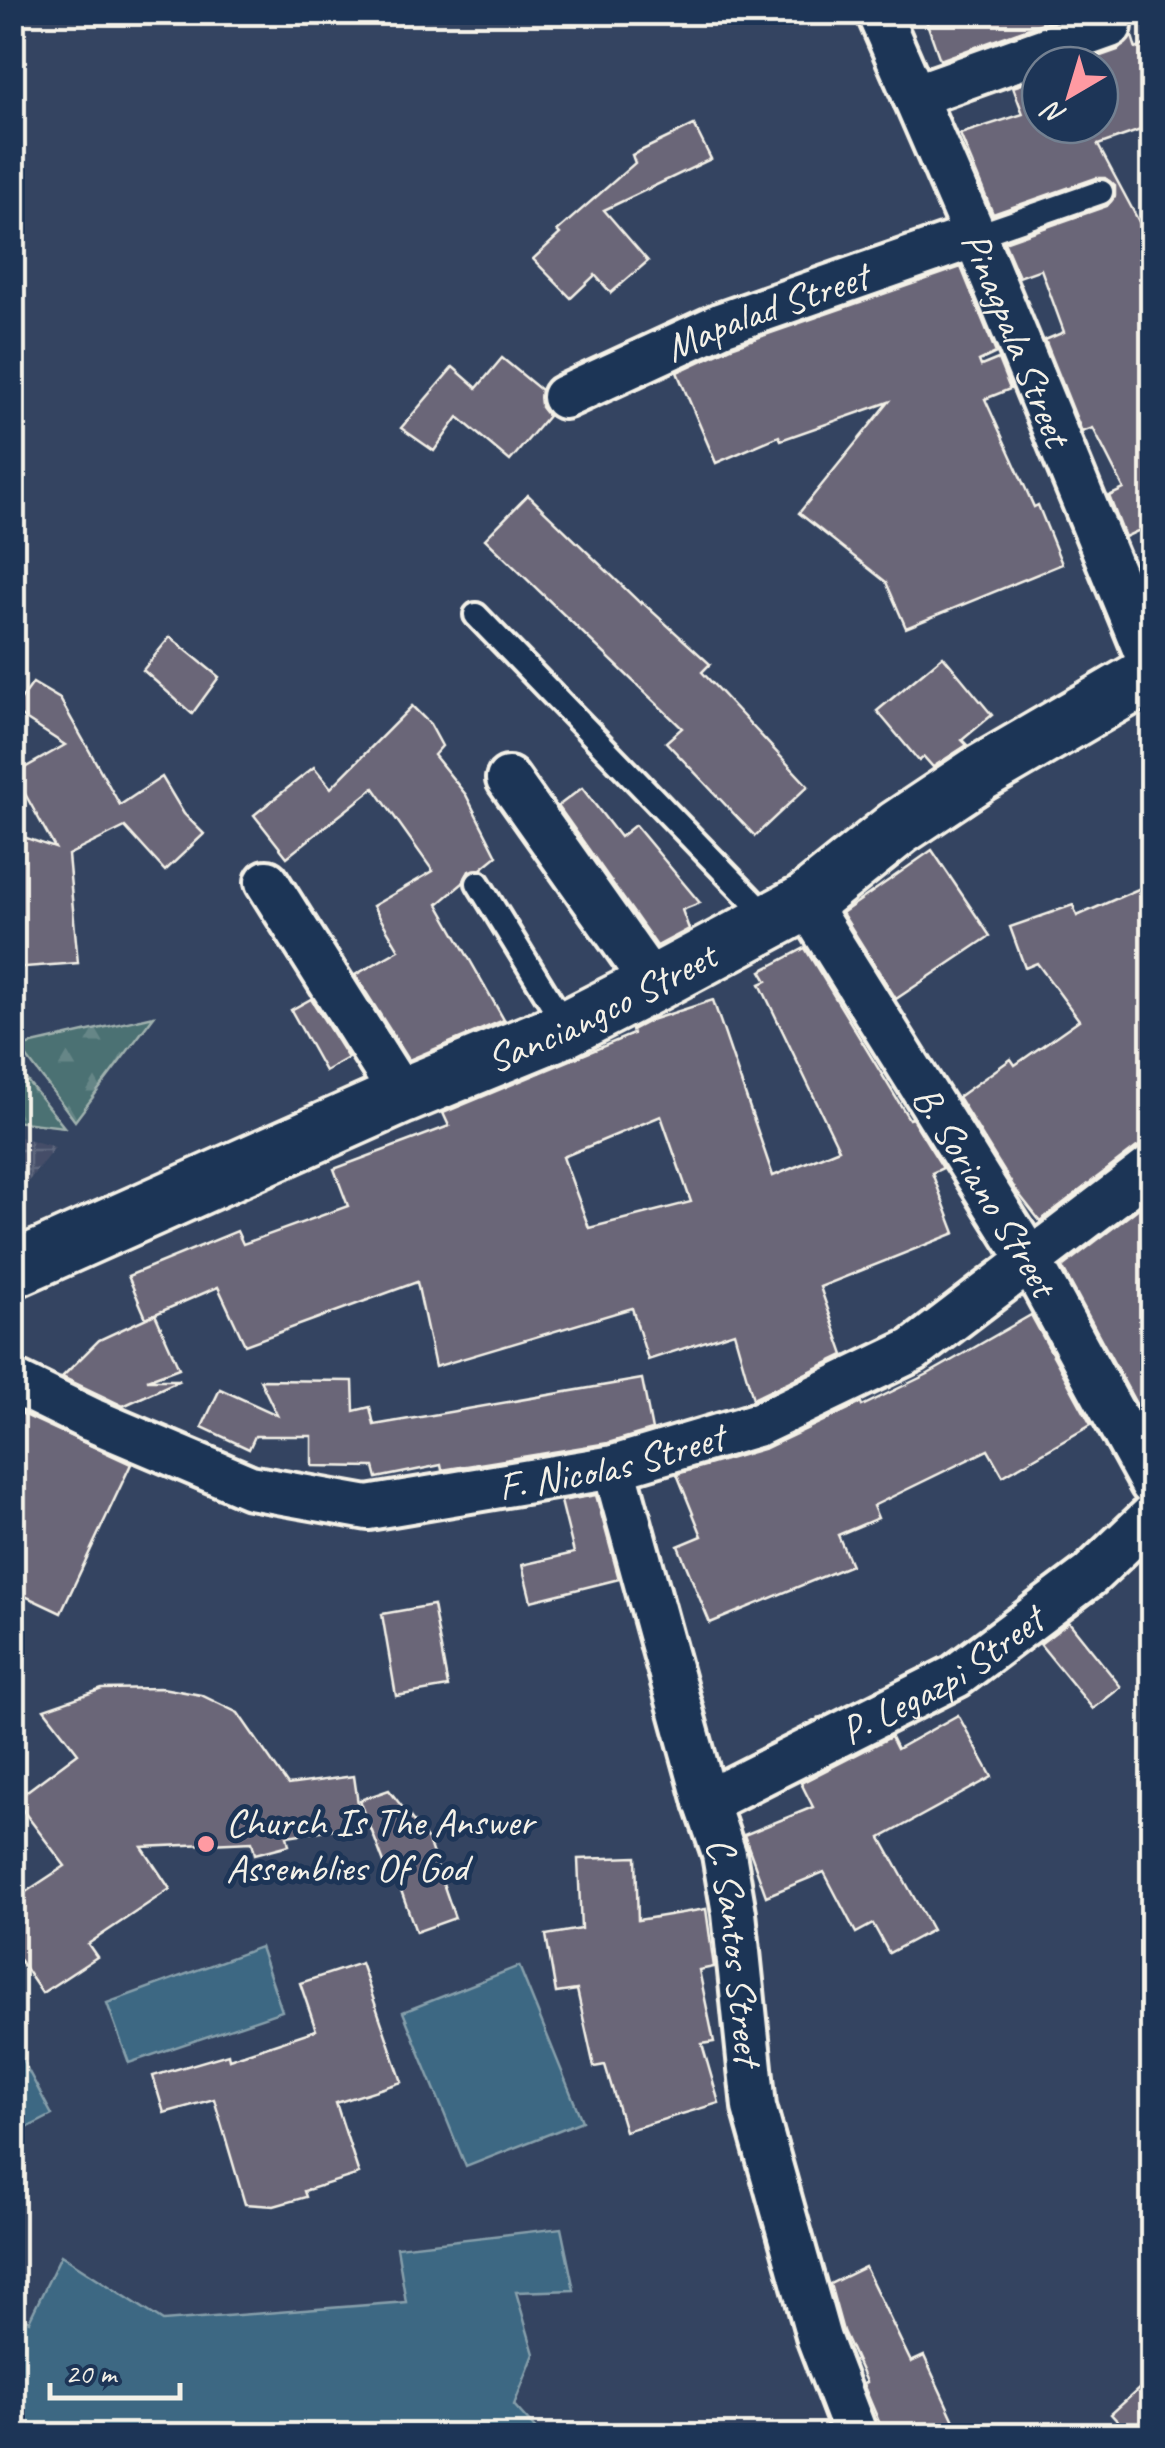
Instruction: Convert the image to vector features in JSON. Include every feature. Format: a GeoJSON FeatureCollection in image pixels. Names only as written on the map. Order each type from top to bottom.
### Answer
{"type":"FeatureCollection","features":[{"type":"Feature","properties":{"kind":"main road","name":"Sanciangco Street"},"geometry":{"type":"LineString","coordinates":[[12,1270],[402,1096],[567,1028],[653,984],[789,912],[898,828],[1152,670]]}},
{"type":"Feature","properties":{"kind":"street","name":"Pinagpala Street"},"geometry":{"type":"LineString","coordinates":[[878,12],[975,236],[1152,670]]}},
{"type":"Feature","properties":{"kind":"street"},"geometry":{"type":"LineString","coordinates":[[914,96],[1110,26]]}},
{"type":"Feature","properties":{"kind":"street","name":"Mapalad Street"},"geometry":{"type":"LineString","coordinates":[[564,396],[722,324],[975,236]]}},
{"type":"Feature","properties":{"kind":"street"},"geometry":{"type":"LineString","coordinates":[[508,779],[653,984]]}},
{"type":"Feature","properties":{"kind":"street"},"geometry":{"type":"LineString","coordinates":[[266,882],[402,1096]]}},
{"type":"Feature","properties":{"kind":"street","name":"B. Soriano Street"},"geometry":{"type":"LineString","coordinates":[[789,912],[1029,1259],[1151,1488]]}},
{"type":"Feature","properties":{"kind":"street","name":"F. Nicolas Street"},"geometry":{"type":"LineString","coordinates":[[12,1381],[92,1420],[250,1487],[368,1508],[614,1467],[758,1424],[912,1350],[1152,1167]]}},
{"type":"Feature","properties":{"kind":"street","name":"C. Santos Street"},"geometry":{"type":"LineString","coordinates":[[614,1467],[706,1802],[724,1854],[754,2107],[819,2339],[856,2436]]}},
{"type":"Feature","properties":{"kind":"street","name":"P. Legazpi Street"},"geometry":{"type":"LineString","coordinates":[[706,1802],[956,1676],[1090,1576],[1151,1488]]}},
{"type":"Feature","properties":{"kind":"lane"},"geometry":{"type":"LineString","coordinates":[[975,236],[1101,192]]}},
{"type":"Feature","properties":{"kind":"lane"},"geometry":{"type":"LineString","coordinates":[[476,615],[789,912]]}},
{"type":"Feature","properties":{"kind":"lane"},"geometry":{"type":"LineString","coordinates":[[478,883],[567,1028]]}},
{"type":"Feature","properties":{"kind":"shaded area"},"geometry":{"type":"Polygon","coordinates":[[[12,1135],[55,1147],[13,1201],[12,1135]]]}},
{"type":"Feature","properties":{"kind":"shaded area"},"geometry":{"type":"Polygon","coordinates":[[[260,1947],[282,2011],[129,2063],[107,2003],[260,1947]]]}},
{"type":"Feature","properties":{"kind":"shaded area"},"geometry":{"type":"Polygon","coordinates":[[[519,1966],[582,2121],[466,2167],[403,2012],[519,1966]]]}},
{"type":"Feature","properties":{"kind":"shaded area"},"geometry":{"type":"Polygon","coordinates":[[[13,2042],[52,2115],[12,2135],[13,2042]]]}},
{"type":"Feature","properties":{"kind":"shaded area"},"geometry":{"type":"Polygon","coordinates":[[[561,2228],[574,2290],[516,2292],[534,2354],[514,2405],[541,2435],[13,2435],[13,2311],[29,2321],[61,2255],[163,2321],[406,2302],[397,2247],[561,2228]]]}},
{"type":"Feature","properties":{"kind":"green space"},"geometry":{"type":"Polygon","coordinates":[[[154,1016],[75,1121],[19,1047],[154,1016]]]}},
{"type":"Feature","properties":{"kind":"green space"},"geometry":{"type":"Polygon","coordinates":[[[13,1063],[64,1127],[13,1121],[13,1063]]]}},
{"type":"Feature","properties":{"kind":"building"},"geometry":{"type":"Polygon","coordinates":[[[923,12],[1073,12],[940,60],[923,12]]]}},
{"type":"Feature","properties":{"kind":"building"},"geometry":{"type":"Polygon","coordinates":[[[1132,36],[1136,49],[1152,41],[1152,126],[1120,137],[1120,48],[1132,36]]]}},
{"type":"Feature","properties":{"kind":"building"},"geometry":{"type":"Polygon","coordinates":[[[1020,85],[1020,106],[1013,87],[1020,85]]]}},
{"type":"Feature","properties":{"kind":"building"},"geometry":{"type":"Polygon","coordinates":[[[1020,115],[1020,145],[1098,145],[1152,246],[1152,546],[1144,528],[1125,537],[1109,496],[1124,489],[1093,428],[1082,432],[1045,340],[1064,332],[1041,269],[1019,277],[1004,242],[1107,206],[1115,196],[1115,186],[1105,178],[1096,178],[993,214],[960,134],[1020,115]]]}},
{"type":"Feature","properties":{"kind":"building"},"geometry":{"type":"Polygon","coordinates":[[[694,125],[711,159],[604,210],[648,261],[611,293],[595,275],[571,298],[533,259],[560,234],[557,231],[635,163],[632,155],[694,125]]]}},
{"type":"Feature","properties":{"kind":"building"},"geometry":{"type":"Polygon","coordinates":[[[961,267],[996,353],[979,361],[981,366],[998,359],[1010,389],[985,399],[1034,507],[1038,505],[1062,564],[906,628],[886,582],[799,513],[889,402],[781,440],[779,436],[716,463],[677,372],[731,347],[961,267]]]}},
{"type":"Feature","properties":{"kind":"building"},"geometry":{"type":"Polygon","coordinates":[[[502,358],[541,390],[541,407],[548,416],[510,461],[458,417],[434,451],[401,428],[453,367],[477,388],[502,358]]]}},
{"type":"Feature","properties":{"kind":"building"},"geometry":{"type":"Polygon","coordinates":[[[528,495],[710,664],[702,672],[808,786],[755,836],[666,742],[682,728],[485,539],[528,495]]]}},
{"type":"Feature","properties":{"kind":"building"},"geometry":{"type":"Polygon","coordinates":[[[170,637],[219,677],[192,714],[143,670],[170,637]]]}},
{"type":"Feature","properties":{"kind":"building"},"geometry":{"type":"Polygon","coordinates":[[[943,656],[992,715],[962,740],[967,745],[933,767],[924,757],[919,761],[877,711],[943,656]]]}},
{"type":"Feature","properties":{"kind":"building"},"geometry":{"type":"Polygon","coordinates":[[[33,683],[60,699],[120,805],[162,777],[184,814],[204,834],[165,871],[125,827],[68,855],[78,963],[12,968],[12,833],[55,848],[14,774],[65,745],[13,711],[33,683]]]}},
{"type":"Feature","properties":{"kind":"building"},"geometry":{"type":"Polygon","coordinates":[[[412,706],[430,724],[442,746],[434,755],[466,795],[497,856],[481,869],[469,871],[463,883],[438,904],[504,1020],[409,1060],[355,975],[399,950],[373,906],[433,871],[374,788],[287,857],[254,815],[314,767],[331,788],[412,706]]]}},
{"type":"Feature","properties":{"kind":"building"},"geometry":{"type":"Polygon","coordinates":[[[582,788],[620,837],[635,825],[700,903],[682,910],[689,929],[657,946],[558,806],[582,788]]]}},
{"type":"Feature","properties":{"kind":"building"},"geometry":{"type":"Polygon","coordinates":[[[932,850],[990,936],[896,999],[842,913],[932,850]]]}},
{"type":"Feature","properties":{"kind":"building"},"geometry":{"type":"Polygon","coordinates":[[[1152,883],[1152,1143],[1137,1147],[1040,1221],[1015,1189],[958,1097],[1011,1059],[1015,1065],[1079,1020],[1037,963],[1025,968],[1010,927],[1073,905],[1077,916],[1152,883]]]}},
{"type":"Feature","properties":{"kind":"building"},"geometry":{"type":"Polygon","coordinates":[[[805,948],[943,1168],[932,1173],[955,1233],[820,1287],[844,1355],[753,1399],[734,1332],[648,1360],[632,1308],[435,1367],[417,1282],[245,1345],[218,1287],[146,1318],[128,1276],[237,1231],[243,1244],[348,1206],[334,1169],[449,1126],[443,1113],[633,1034],[632,1030],[651,1020],[713,1000],[773,1176],[839,1149],[760,984],[767,981],[761,971],[805,948]],[[661,1116],[563,1157],[589,1228],[691,1202],[661,1116]]]}},
{"type":"Feature","properties":{"kind":"building"},"geometry":{"type":"Polygon","coordinates":[[[311,999],[348,1058],[325,1071],[291,1010],[311,999]]]}},
{"type":"Feature","properties":{"kind":"building"},"geometry":{"type":"Polygon","coordinates":[[[1152,1198],[1152,1433],[1062,1267],[1152,1198]]]}},
{"type":"Feature","properties":{"kind":"building"},"geometry":{"type":"Polygon","coordinates":[[[155,1314],[179,1368],[147,1380],[180,1380],[123,1406],[62,1377],[99,1340],[155,1314]]]}},
{"type":"Feature","properties":{"kind":"building"},"geometry":{"type":"Polygon","coordinates":[[[1031,1315],[1091,1425],[1003,1476],[988,1450],[873,1506],[878,1518],[838,1535],[851,1565],[710,1623],[678,1546],[702,1536],[677,1474],[766,1448],[861,1403],[862,1406],[928,1374],[1031,1315]]]}},
{"type":"Feature","properties":{"kind":"building"},"geometry":{"type":"Polygon","coordinates":[[[642,1379],[652,1430],[608,1443],[442,1470],[441,1465],[377,1478],[374,1467],[312,1466],[312,1436],[255,1436],[249,1449],[202,1427],[220,1389],[277,1415],[260,1380],[353,1381],[354,1411],[370,1407],[374,1425],[642,1379]]]}},
{"type":"Feature","properties":{"kind":"building"},"geometry":{"type":"Polygon","coordinates":[[[12,1409],[131,1464],[61,1613],[12,1590],[12,1409]]]}},
{"type":"Feature","properties":{"kind":"building"},"geometry":{"type":"Polygon","coordinates":[[[596,1495],[619,1579],[531,1601],[522,1565],[574,1553],[561,1501],[596,1495]]]}},
{"type":"Feature","properties":{"kind":"building"},"geometry":{"type":"Polygon","coordinates":[[[433,1605],[448,1687],[396,1696],[382,1614],[433,1605]]]}},
{"type":"Feature","properties":{"kind":"building"},"geometry":{"type":"Polygon","coordinates":[[[1069,1622],[1121,1687],[1093,1709],[1040,1644],[1069,1622]]]}},
{"type":"Feature","properties":{"kind":"building"},"geometry":{"type":"Polygon","coordinates":[[[162,1688],[201,1695],[238,1713],[288,1785],[354,1776],[361,1825],[287,1836],[289,1845],[255,1854],[252,1842],[142,1847],[170,1889],[88,1944],[97,1957],[42,1993],[12,1949],[12,1901],[65,1866],[15,1800],[78,1753],[44,1709],[102,1689],[162,1688]]]}},
{"type":"Feature","properties":{"kind":"building"},"geometry":{"type":"Polygon","coordinates":[[[958,1715],[992,1777],[881,1838],[932,1930],[889,1953],[873,1924],[856,1933],[824,1872],[766,1896],[744,1835],[813,1807],[801,1783],[891,1737],[897,1749],[958,1715]]]}},
{"type":"Feature","properties":{"kind":"building"},"geometry":{"type":"Polygon","coordinates":[[[389,1790],[428,1840],[455,1918],[416,1932],[393,1868],[387,1871],[360,1800],[389,1790]]]}},
{"type":"Feature","properties":{"kind":"building"},"geometry":{"type":"Polygon","coordinates":[[[636,1857],[638,1920],[706,1909],[714,1967],[699,1970],[714,2042],[702,2044],[719,2103],[625,2131],[605,2065],[594,2067],[577,1990],[556,1993],[546,1935],[581,1929],[578,1859],[636,1857]]]}},
{"type":"Feature","properties":{"kind":"building"},"geometry":{"type":"Polygon","coordinates":[[[361,1963],[402,2082],[336,2103],[359,2174],[304,2191],[306,2197],[274,2206],[245,2204],[214,2099],[164,2113],[153,2076],[228,2054],[229,2059],[316,2030],[300,1983],[361,1963]]]}},
{"type":"Feature","properties":{"kind":"building"},"geometry":{"type":"Polygon","coordinates":[[[865,2267],[911,2362],[924,2356],[961,2436],[885,2436],[843,2331],[830,2284],[865,2267]]]}},
{"type":"Feature","properties":{"kind":"building"},"geometry":{"type":"Polygon","coordinates":[[[1152,2377],[1152,2436],[1131,2436],[1111,2414],[1152,2377]]]}},
{"type":"Feature","properties":{"kind":"place","name":"Church Is The Answer Assemblies Of God"},"geometry":{"type":"Point","coordinates":[206,1844]}}]}
